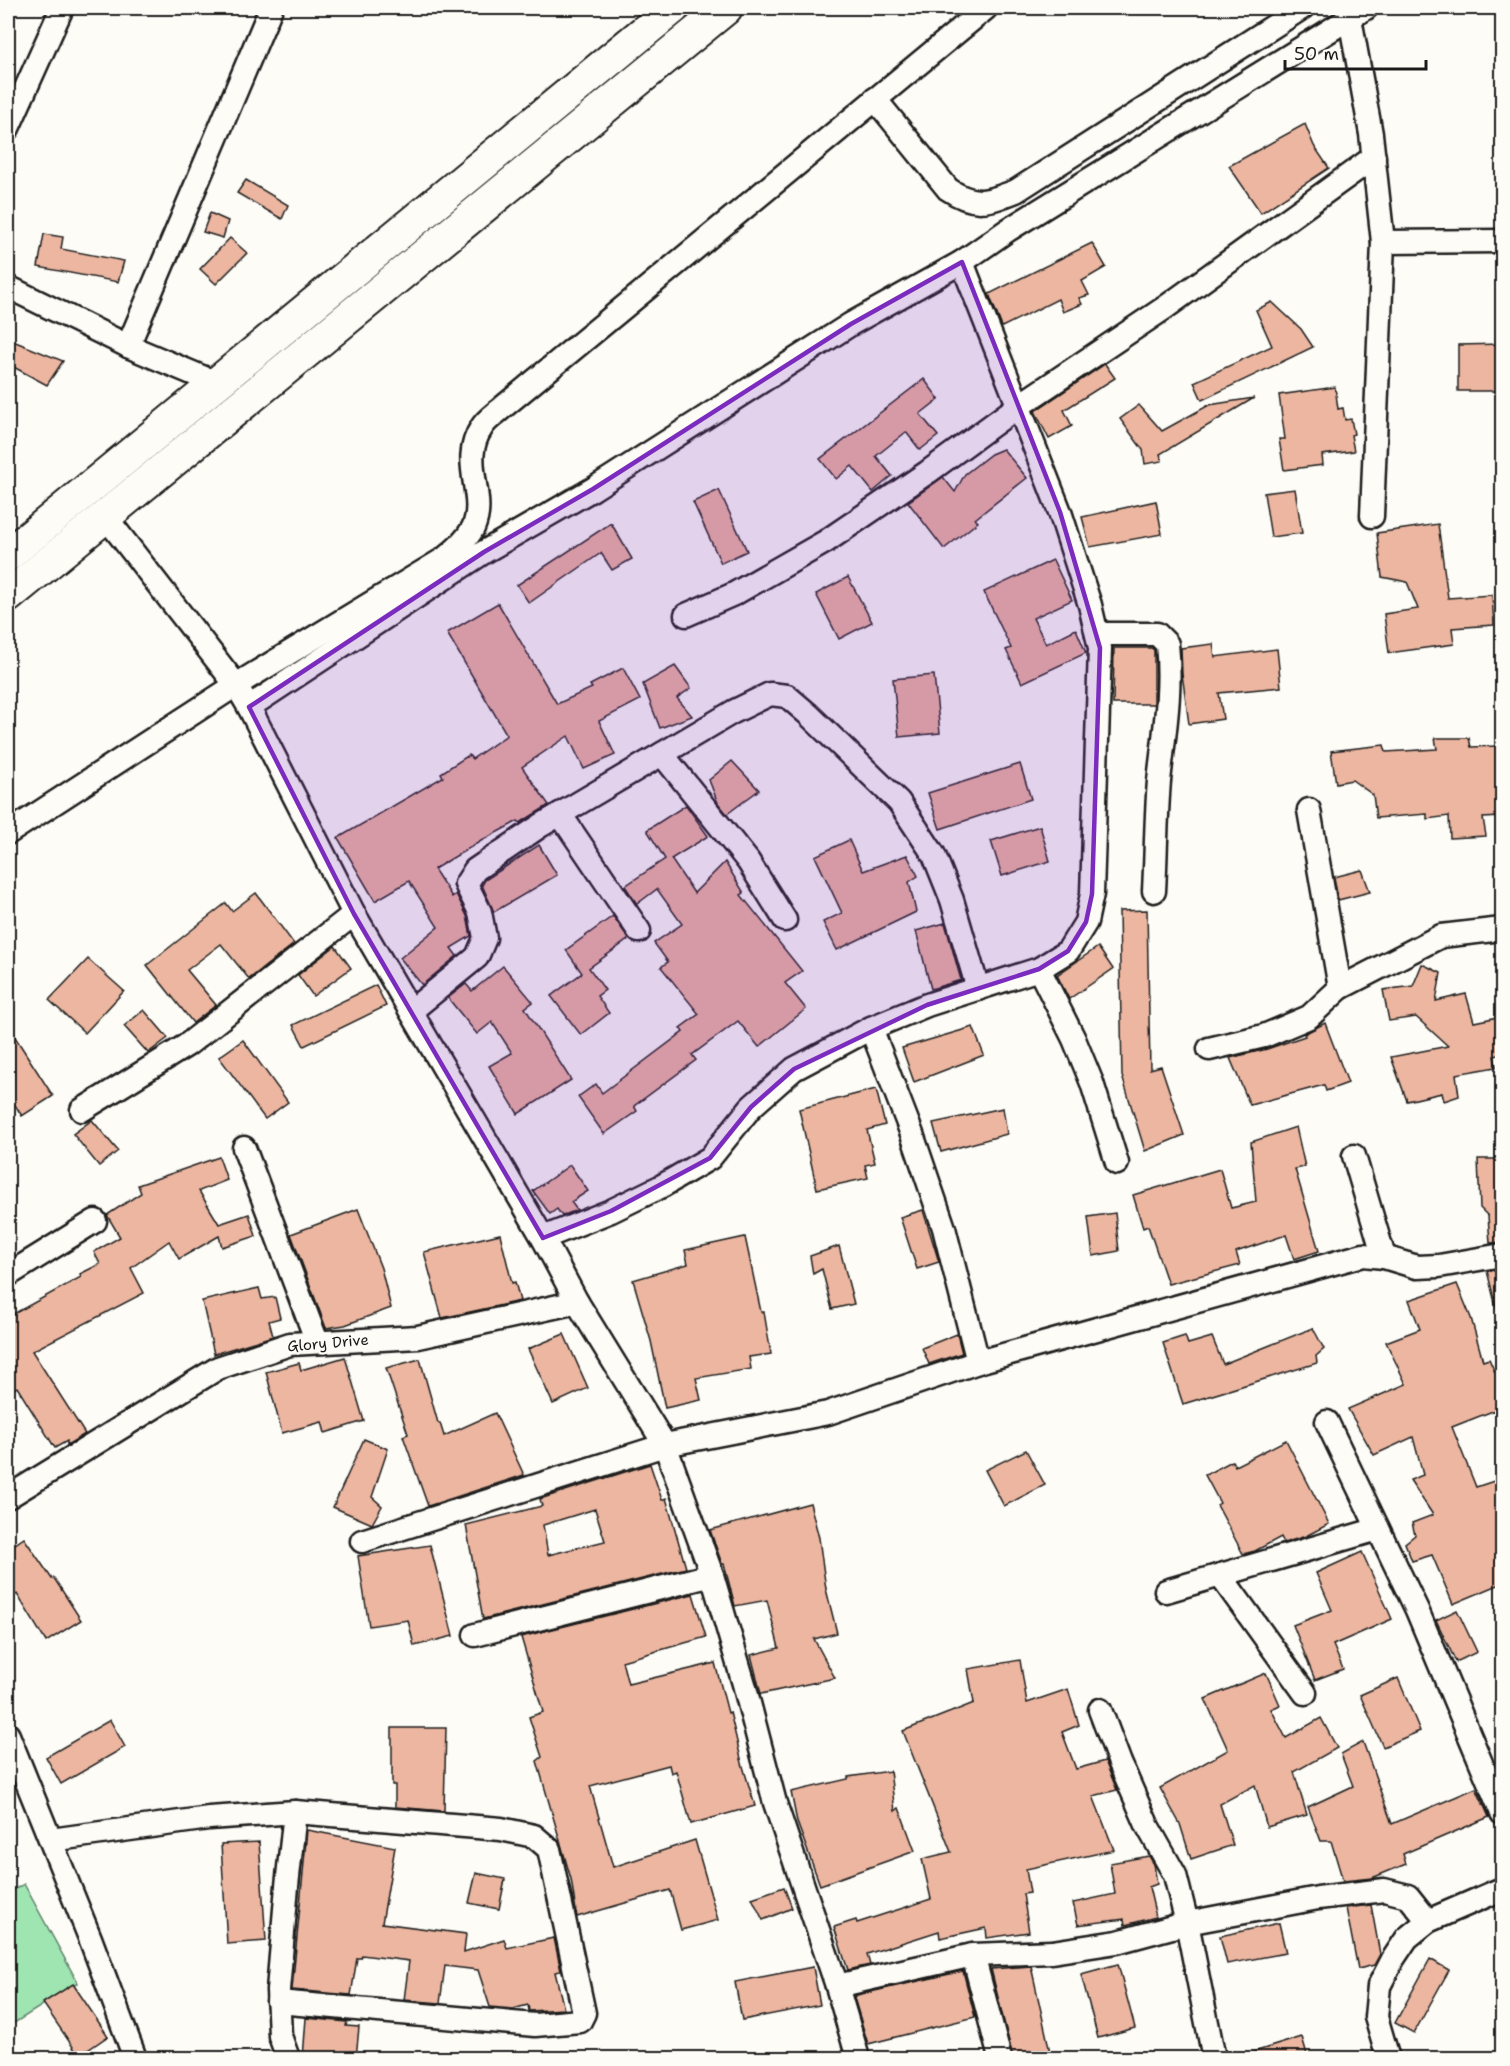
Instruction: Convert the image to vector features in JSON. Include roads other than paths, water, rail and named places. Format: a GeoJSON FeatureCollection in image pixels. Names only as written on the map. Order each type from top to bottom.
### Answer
{"type":"FeatureCollection","features":[{"type":"Feature","properties":{"kind":"main road"},"geometry":{"type":"LineString","coordinates":[[8,555],[673,8]]}},
{"type":"Feature","properties":{"kind":"main road"},"geometry":{"type":"LineString","coordinates":[[8,596],[726,8]]}},
{"type":"Feature","properties":{"kind":"street"},"geometry":{"type":"LineString","coordinates":[[8,128],[62,8]]}},
{"type":"Feature","properties":{"kind":"street"},"geometry":{"type":"LineString","coordinates":[[128,346],[272,8]]}},
{"type":"Feature","properties":{"kind":"street"},"geometry":{"type":"LineString","coordinates":[[8,833],[236,685],[444,559],[464,542],[474,526],[478,498],[472,470],[473,447],[482,427],[502,408],[986,8]]}},
{"type":"Feature","properties":{"kind":"street"},"geometry":{"type":"LineString","coordinates":[[874,99],[948,189],[963,199],[980,202],[996,199],[1016,191],[1302,8]]}},
{"type":"Feature","properties":{"kind":"street"},"geometry":{"type":"LineString","coordinates":[[249,707],[484,552],[593,489],[851,324],[962,262],[1008,230],[1358,13],[1383,242],[1372,516]]}},
{"type":"Feature","properties":{"kind":"street"},"geometry":{"type":"LineString","coordinates":[[686,615],[734,594],[825,542],[928,472],[1017,407],[1166,307],[1374,157]]}},
{"type":"Feature","properties":{"kind":"street"},"geometry":{"type":"LineString","coordinates":[[1383,242],[1503,241]]}},
{"type":"Feature","properties":{"kind":"street"},"geometry":{"type":"LineString","coordinates":[[543,1238],[621,1206],[662,1186],[710,1158],[751,1107],[794,1069],[871,1028],[927,1005],[1039,969],[1068,951],[1086,922],[1092,894],[1100,648],[1090,605],[1060,512],[962,262]]}},
{"type":"Feature","properties":{"kind":"street"},"geometry":{"type":"LineString","coordinates":[[8,287],[128,346],[216,383]]}},
{"type":"Feature","properties":{"kind":"street"},"geometry":{"type":"LineString","coordinates":[[105,516],[236,685],[354,914],[578,1302],[665,1445],[712,1575],[744,1684],[775,1803],[837,1986],[858,2058]]}},
{"type":"Feature","properties":{"kind":"street"},"geometry":{"type":"LineString","coordinates":[[1097,634],[1157,634],[1167,644],[1169,662],[1166,731],[1159,783],[1154,891]]}},
{"type":"Feature","properties":{"kind":"street"},"geometry":{"type":"LineString","coordinates":[[411,1011],[477,957],[485,938],[480,912],[466,884],[475,870],[560,814],[733,712],[770,694],[787,696],[900,802],[934,855],[952,900],[978,989]]}},
{"type":"Feature","properties":{"kind":"street"},"geometry":{"type":"LineString","coordinates":[[662,754],[748,861],[785,920]]}},
{"type":"Feature","properties":{"kind":"street"},"geometry":{"type":"LineString","coordinates":[[1309,810],[1340,988]]}},
{"type":"Feature","properties":{"kind":"street"},"geometry":{"type":"LineString","coordinates":[[560,814],[639,931]]}},
{"type":"Feature","properties":{"kind":"street"},"geometry":{"type":"LineString","coordinates":[[82,1110],[187,1045],[354,914]]}},
{"type":"Feature","properties":{"kind":"street"},"geometry":{"type":"LineString","coordinates":[[1209,1049],[1264,1036],[1309,1017],[1340,988],[1440,936],[1503,929]]}},
{"type":"Feature","properties":{"kind":"street"},"geometry":{"type":"LineString","coordinates":[[1039,969],[1074,1040],[1092,1083],[1117,1163]]}},
{"type":"Feature","properties":{"kind":"street"},"geometry":{"type":"LineString","coordinates":[[871,1028],[912,1134],[944,1228],[978,1362]]}},
{"type":"Feature","properties":{"kind":"street"},"geometry":{"type":"LineString","coordinates":[[244,1148],[317,1342]]}},
{"type":"Feature","properties":{"kind":"street"},"geometry":{"type":"LineString","coordinates":[[1354,1156],[1384,1257]]}},
{"type":"Feature","properties":{"kind":"street"},"geometry":{"type":"LineString","coordinates":[[8,1275],[95,1221]]}},
{"type":"Feature","properties":{"kind":"street"},"geometry":{"type":"LineString","coordinates":[[362,1541],[665,1445],[828,1413],[978,1362],[1363,1255],[1384,1257],[1417,1267],[1439,1266],[1503,1255]]}},
{"type":"Feature","properties":{"kind":"street","name":"Glory Drive"},"geometry":{"type":"LineString","coordinates":[[8,1497],[218,1368],[290,1344],[418,1337],[578,1302]]}},
{"type":"Feature","properties":{"kind":"street"},"geometry":{"type":"LineString","coordinates":[[1327,1422],[1417,1610],[1503,1813]]}},
{"type":"Feature","properties":{"kind":"street"},"geometry":{"type":"LineString","coordinates":[[1166,1591],[1378,1529]]}},
{"type":"Feature","properties":{"kind":"street"},"geometry":{"type":"LineString","coordinates":[[475,1635],[712,1575]]}},
{"type":"Feature","properties":{"kind":"street"},"geometry":{"type":"LineString","coordinates":[[1220,1575],[1305,1693]]}},
{"type":"Feature","properties":{"kind":"street"},"geometry":{"type":"LineString","coordinates":[[1100,1710],[1148,1827],[1174,1875],[1187,1923],[1214,2058]]}},
{"type":"Feature","properties":{"kind":"street"},"geometry":{"type":"LineString","coordinates":[[8,1735],[135,2058]]}},
{"type":"Feature","properties":{"kind":"street"},"geometry":{"type":"LineString","coordinates":[[51,1840],[209,1818],[295,1812],[501,1829],[534,1836],[549,1849],[584,2013],[580,2021],[535,2025],[278,2002]]}},
{"type":"Feature","properties":{"kind":"street"},"geometry":{"type":"LineString","coordinates":[[288,2058],[280,2036],[278,2002],[295,1812]]}},
{"type":"Feature","properties":{"kind":"street"},"geometry":{"type":"LineString","coordinates":[[1388,2058],[1376,2017],[1379,1986],[1407,1938],[1428,1921],[1503,1889]]}},
{"type":"Feature","properties":{"kind":"street"},"geometry":{"type":"LineString","coordinates":[[837,1986],[973,1955],[1052,1952],[1117,1942],[1187,1923],[1318,1898],[1384,1890],[1408,1896],[1428,1921]]}},
{"type":"Feature","properties":{"kind":"street"},"geometry":{"type":"LineString","coordinates":[[973,1955],[1000,2058]]}}]}
